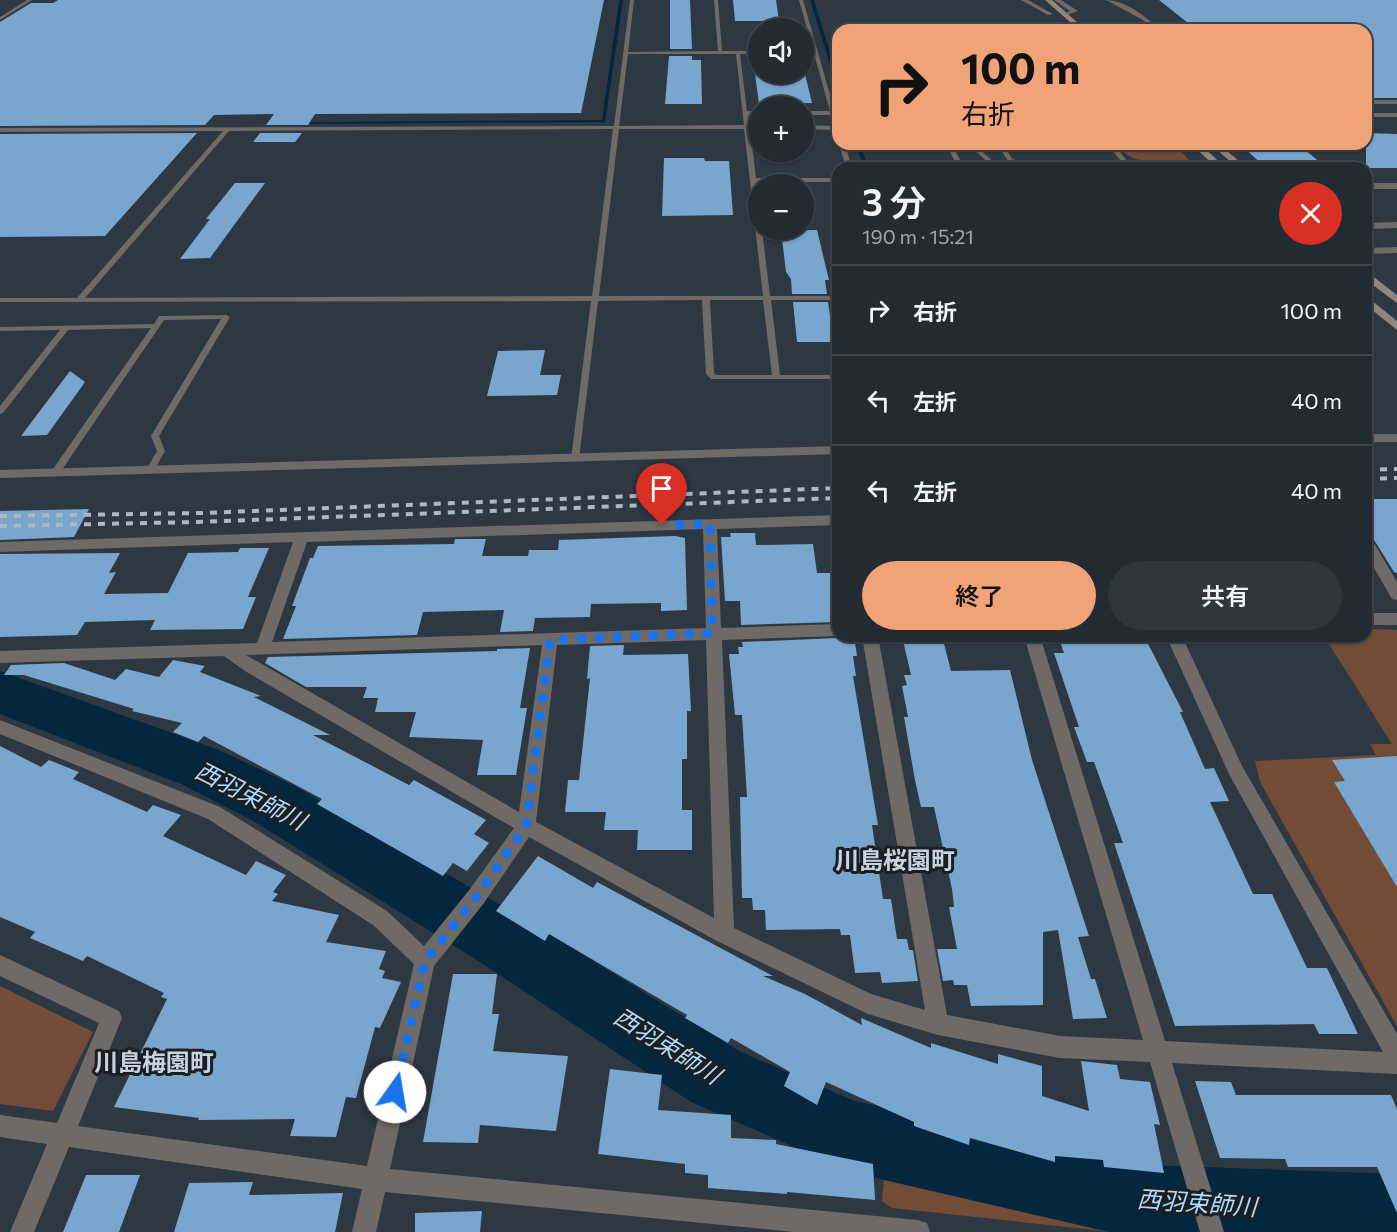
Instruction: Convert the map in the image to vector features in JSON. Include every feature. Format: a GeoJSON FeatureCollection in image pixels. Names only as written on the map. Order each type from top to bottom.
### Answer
{"type":"FeatureCollection","features":[{"type":"Feature","properties":{"kind":"main road"},"geometry":{"type":"LineString","coordinates":[[1035,0],[1061,24]]}},
{"type":"Feature","properties":{"kind":"main road"},"geometry":{"type":"LineString","coordinates":[[1048,0],[1076,24]]}},
{"type":"Feature","properties":{"kind":"main road"},"geometry":{"type":"LineString","coordinates":[[1203,150],[1216,162]]}},
{"type":"Feature","properties":{"kind":"main road"},"geometry":{"type":"LineString","coordinates":[[1221,150],[1236,162]]}},
{"type":"Feature","properties":{"kind":"main road"},"geometry":{"type":"LineString","coordinates":[[1372,279],[1397,300]]}},
{"type":"Feature","properties":{"kind":"main road"},"geometry":{"type":"LineString","coordinates":[[1372,304],[1397,327]]}},
{"type":"Feature","properties":{"kind":"street"},"geometry":{"type":"LineString","coordinates":[[1024,0],[1050,14]]}},
{"type":"Feature","properties":{"kind":"street"},"geometry":{"type":"LineString","coordinates":[[1057,0],[1075,11],[1065,15]]}},
{"type":"Feature","properties":{"kind":"street"},"geometry":{"type":"LineString","coordinates":[[1109,0],[1150,24]]}},
{"type":"Feature","properties":{"kind":"street"},"geometry":{"type":"LineString","coordinates":[[1372,102],[1397,102]]}},
{"type":"Feature","properties":{"kind":"street"},"geometry":{"type":"LineString","coordinates":[[1372,115],[1397,115]]}},
{"type":"Feature","properties":{"kind":"street"},"geometry":{"type":"LineString","coordinates":[[1115,150],[1124,162]]}},
{"type":"Feature","properties":{"kind":"street"},"geometry":{"type":"LineString","coordinates":[[1372,186],[1397,186]]}},
{"type":"Feature","properties":{"kind":"street"},"geometry":{"type":"LineString","coordinates":[[1372,226],[1397,225]]}},
{"type":"Feature","properties":{"kind":"street"},"geometry":{"type":"LineString","coordinates":[[1372,250],[1397,250]]}},
{"type":"Feature","properties":{"kind":"street"},"geometry":{"type":"LineString","coordinates":[[1372,438],[1397,438]]}},
{"type":"Feature","properties":{"kind":"street"},"geometry":{"type":"LineString","coordinates":[[0,474],[832,450]]}},
{"type":"Feature","properties":{"kind":"street"},"geometry":{"type":"LineString","coordinates":[[0,547],[832,520]]}},
{"type":"Feature","properties":{"kind":"street"},"geometry":{"type":"LineString","coordinates":[[710,524],[724,934]]}},
{"type":"Feature","properties":{"kind":"street"},"geometry":{"type":"LineString","coordinates":[[263,647],[302,536]]}},
{"type":"Feature","properties":{"kind":"street"},"geometry":{"type":"LineString","coordinates":[[1372,551],[1397,595]]}},
{"type":"Feature","properties":{"kind":"street"},"geometry":{"type":"LineString","coordinates":[[1372,619],[1397,619]]}},
{"type":"Feature","properties":{"kind":"street"},"geometry":{"type":"LineString","coordinates":[[0,657],[832,630]]}},
{"type":"Feature","properties":{"kind":"street"},"geometry":{"type":"LineString","coordinates":[[364,1232],[425,961],[477,896],[526,826],[550,640]]}},
{"type":"Feature","properties":{"kind":"street"},"geometry":{"type":"LineString","coordinates":[[871,642],[938,1024]]}},
{"type":"Feature","properties":{"kind":"street"},"geometry":{"type":"LineString","coordinates":[[1034,642],[1212,1232]]}},
{"type":"Feature","properties":{"kind":"street"},"geometry":{"type":"LineString","coordinates":[[1177,642],[1236,771],[1397,1055]]}},
{"type":"Feature","properties":{"kind":"street"},"geometry":{"type":"LineString","coordinates":[[225,648],[250,668],[526,826],[724,934],[868,1004],[938,1024],[1059,1047],[1397,1063]]}},
{"type":"Feature","properties":{"kind":"street"},"geometry":{"type":"LineString","coordinates":[[0,727],[214,813],[380,918],[425,961]]}},
{"type":"Feature","properties":{"kind":"street"},"geometry":{"type":"LineString","coordinates":[[0,965],[112,1018],[22,1232]]}},
{"type":"Feature","properties":{"kind":"street"},"geometry":{"type":"LineString","coordinates":[[0,1126],[375,1179],[918,1232]]}},
{"type":"Feature","properties":{"kind":"lane"},"geometry":{"type":"LineString","coordinates":[[0,18],[30,0]]}},
{"type":"Feature","properties":{"kind":"lane"},"geometry":{"type":"LineString","coordinates":[[575,459],[632,0]]}},
{"type":"Feature","properties":{"kind":"lane"},"geometry":{"type":"LineString","coordinates":[[716,0],[720,52]]}},
{"type":"Feature","properties":{"kind":"lane"},"geometry":{"type":"LineString","coordinates":[[801,0],[832,109]]}},
{"type":"Feature","properties":{"kind":"lane"},"geometry":{"type":"LineString","coordinates":[[627,52],[748,52]]}},
{"type":"Feature","properties":{"kind":"lane"},"geometry":{"type":"LineString","coordinates":[[738,52],[752,174]]}},
{"type":"Feature","properties":{"kind":"lane"},"geometry":{"type":"LineString","coordinates":[[814,113],[832,113]]}},
{"type":"Feature","properties":{"kind":"lane"},"geometry":{"type":"LineString","coordinates":[[0,130],[747,127]]}},
{"type":"Feature","properties":{"kind":"lane"},"geometry":{"type":"LineString","coordinates":[[79,300],[228,128]]}},
{"type":"Feature","properties":{"kind":"lane"},"geometry":{"type":"LineString","coordinates":[[814,128],[832,129]]}},
{"type":"Feature","properties":{"kind":"lane"},"geometry":{"type":"LineString","coordinates":[[978,150],[990,162]]}},
{"type":"Feature","properties":{"kind":"lane"},"geometry":{"type":"LineString","coordinates":[[1004,150],[1010,160],[1016,162]]}},
{"type":"Feature","properties":{"kind":"lane"},"geometry":{"type":"LineString","coordinates":[[814,180],[832,180]]}},
{"type":"Feature","properties":{"kind":"lane"},"geometry":{"type":"LineString","coordinates":[[760,240],[776,377]]}},
{"type":"Feature","properties":{"kind":"lane"},"geometry":{"type":"LineString","coordinates":[[0,300],[832,298]]}},
{"type":"Feature","properties":{"kind":"lane"},"geometry":{"type":"LineString","coordinates":[[706,300],[710,374],[714,377],[832,377]]}},
{"type":"Feature","properties":{"kind":"lane"},"geometry":{"type":"LineString","coordinates":[[56,472],[162,318],[226,317],[155,436],[161,451],[150,470]]}},
{"type":"Feature","properties":{"kind":"lane"},"geometry":{"type":"LineString","coordinates":[[0,329],[156,326]]}},
{"type":"Feature","properties":{"kind":"lane"},"geometry":{"type":"LineString","coordinates":[[0,411],[66,328]]}},
{"type":"Feature","properties":{"kind":"shaded area"},"geometry":{"type":"Polygon","coordinates":[[[1121,150],[1180,150],[1189,160],[1158,162],[1140,160],[1121,150]]]}},
{"type":"Feature","properties":{"kind":"shaded area"},"geometry":{"type":"Polygon","coordinates":[[[1372,629],[1397,630],[1397,1026],[1260,782],[1255,761],[1376,755],[1370,744],[1392,744],[1328,642],[1372,642],[1372,629]]]}},
{"type":"Feature","properties":{"kind":"shaded area"},"geometry":{"type":"Polygon","coordinates":[[[0,986],[93,1032],[53,1111],[0,1104],[0,986]]]}},
{"type":"Feature","properties":{"kind":"shaded area"},"geometry":{"type":"Polygon","coordinates":[[[885,1166],[1181,1219],[1185,1228],[1177,1232],[1114,1232],[892,1208],[882,1201],[885,1166]]]}},
{"type":"Feature","properties":{"kind":"building"},"geometry":{"type":"Polygon","coordinates":[[[58,0],[604,0],[581,113],[315,114],[308,125],[266,125],[274,114],[214,115],[205,125],[0,126],[0,22],[31,3],[53,3],[58,0]]]}},
{"type":"Feature","properties":{"kind":"building"},"geometry":{"type":"Polygon","coordinates":[[[670,0],[690,0],[692,49],[670,49],[670,0]]]}},
{"type":"Feature","properties":{"kind":"building"},"geometry":{"type":"Polygon","coordinates":[[[733,0],[776,0],[779,18],[748,18],[748,21],[735,21],[733,0]]]}},
{"type":"Feature","properties":{"kind":"building"},"geometry":{"type":"Polygon","coordinates":[[[1159,0],[1397,0],[1397,98],[1372,98],[1372,24],[1189,24],[1159,0]]]}},
{"type":"Feature","properties":{"kind":"building"},"geometry":{"type":"Polygon","coordinates":[[[669,56],[692,56],[692,60],[701,60],[702,104],[665,104],[669,56]]]}},
{"type":"Feature","properties":{"kind":"building"},"geometry":{"type":"Polygon","coordinates":[[[756,84],[807,84],[810,96],[758,96],[756,84]]]}},
{"type":"Feature","properties":{"kind":"building"},"geometry":{"type":"Polygon","coordinates":[[[197,133],[105,236],[0,237],[0,134],[197,133]]]}},
{"type":"Feature","properties":{"kind":"building"},"geometry":{"type":"Polygon","coordinates":[[[260,133],[302,133],[295,142],[253,142],[260,133]]]}},
{"type":"Feature","properties":{"kind":"building"},"geometry":{"type":"Polygon","coordinates":[[[1372,133],[1397,134],[1397,168],[1372,168],[1372,162],[1366,162],[1366,150],[1372,150],[1372,133]]]}},
{"type":"Feature","properties":{"kind":"building"},"geometry":{"type":"Polygon","coordinates":[[[1246,150],[1305,150],[1320,162],[1260,162],[1246,150]]]}},
{"type":"Feature","properties":{"kind":"building"},"geometry":{"type":"Polygon","coordinates":[[[664,158],[704,158],[705,161],[729,161],[733,215],[662,216],[664,158]]]}},
{"type":"Feature","properties":{"kind":"building"},"geometry":{"type":"Polygon","coordinates":[[[235,183],[265,183],[210,258],[180,259],[210,219],[206,219],[235,183]]]}},
{"type":"Feature","properties":{"kind":"building"},"geometry":{"type":"Polygon","coordinates":[[[814,230],[817,230],[829,280],[825,280],[827,294],[792,294],[791,279],[786,272],[782,240],[814,240],[814,230]]]}},
{"type":"Feature","properties":{"kind":"building"},"geometry":{"type":"Polygon","coordinates":[[[793,302],[828,302],[832,342],[797,342],[793,302]]]}},
{"type":"Feature","properties":{"kind":"building"},"geometry":{"type":"Polygon","coordinates":[[[545,350],[540,375],[561,375],[557,395],[487,396],[498,351],[545,350]]]}},
{"type":"Feature","properties":{"kind":"building"},"geometry":{"type":"Polygon","coordinates":[[[70,371],[85,382],[47,435],[21,436],[70,371]]]}},
{"type":"Feature","properties":{"kind":"building"},"geometry":{"type":"Polygon","coordinates":[[[1372,499],[1397,499],[1397,573],[1394,572],[1372,537],[1372,499]]]}},
{"type":"Feature","properties":{"kind":"building"},"geometry":{"type":"Polygon","coordinates":[[[89,509],[74,537],[0,540],[0,511],[89,509]]]}},
{"type":"Feature","properties":{"kind":"building"},"geometry":{"type":"Polygon","coordinates":[[[730,533],[755,533],[756,545],[813,544],[817,573],[832,573],[832,622],[741,625],[740,601],[725,601],[721,537],[731,537],[730,533]]]}},
{"type":"Feature","properties":{"kind":"building"},"geometry":{"type":"Polygon","coordinates":[[[675,536],[685,538],[687,610],[661,611],[661,603],[591,604],[590,617],[535,618],[533,631],[500,632],[504,610],[423,612],[417,635],[283,639],[296,606],[292,606],[310,558],[313,558],[318,546],[454,544],[455,539],[486,539],[482,556],[528,556],[529,550],[558,550],[559,540],[675,536]]]}},
{"type":"Feature","properties":{"kind":"building"},"geometry":{"type":"Polygon","coordinates":[[[240,548],[269,548],[248,597],[256,597],[243,629],[150,630],[155,620],[85,622],[77,635],[0,637],[0,554],[120,553],[109,573],[116,572],[104,594],[168,593],[188,553],[238,552],[240,548]]]}},
{"type":"Feature","properties":{"kind":"building"},"geometry":{"type":"Polygon","coordinates":[[[832,638],[832,642],[855,642],[857,656],[853,656],[856,676],[853,676],[878,825],[872,825],[883,899],[891,899],[897,939],[907,939],[909,950],[913,950],[918,981],[882,983],[880,972],[855,973],[850,935],[841,935],[840,929],[766,930],[765,910],[753,910],[752,898],[742,898],[740,797],[747,797],[742,715],[735,715],[729,654],[739,654],[738,647],[743,647],[742,642],[832,638]]]}},
{"type":"Feature","properties":{"kind":"building"},"geometry":{"type":"Polygon","coordinates":[[[903,642],[944,642],[951,671],[1010,670],[1032,760],[1089,936],[1078,937],[1091,979],[1095,979],[1107,1018],[1073,1019],[1058,930],[1043,932],[1043,1005],[971,1006],[967,985],[954,985],[953,980],[943,981],[937,949],[957,949],[949,907],[954,907],[934,807],[921,807],[915,780],[904,717],[908,717],[902,686],[907,685],[904,675],[911,675],[903,642]]]}},
{"type":"Feature","properties":{"kind":"building"},"geometry":{"type":"Polygon","coordinates":[[[1060,642],[1147,642],[1183,712],[1180,712],[1205,769],[1214,768],[1229,801],[1210,802],[1253,894],[1272,894],[1307,968],[1327,968],[1358,1034],[1319,1034],[1314,1024],[1175,1026],[1114,843],[1123,843],[1094,762],[1087,762],[1074,727],[1079,727],[1054,653],[1064,653],[1060,642]]]}},
{"type":"Feature","properties":{"kind":"building"},"geometry":{"type":"Polygon","coordinates":[[[624,645],[623,655],[688,654],[691,711],[687,711],[687,759],[682,759],[682,810],[692,810],[692,850],[637,850],[638,830],[604,830],[606,812],[565,812],[568,780],[579,780],[590,678],[587,679],[590,646],[624,645]]]}},
{"type":"Feature","properties":{"kind":"building"},"geometry":{"type":"Polygon","coordinates":[[[530,648],[520,708],[527,708],[516,775],[477,775],[483,740],[409,737],[416,712],[375,712],[378,698],[363,698],[367,687],[306,687],[265,663],[268,657],[497,651],[497,649],[530,648]]]}},
{"type":"Feature","properties":{"kind":"building"},"geometry":{"type":"Polygon","coordinates":[[[173,660],[205,666],[200,672],[261,696],[254,697],[330,735],[313,735],[409,785],[414,780],[486,820],[474,834],[489,843],[467,871],[453,863],[443,876],[317,804],[322,799],[204,736],[198,742],[173,732],[182,723],[132,711],[134,709],[24,675],[4,675],[11,665],[64,663],[115,680],[126,669],[159,677],[173,660]]]}},
{"type":"Feature","properties":{"kind":"building"},"geometry":{"type":"Polygon","coordinates":[[[0,746],[41,767],[49,760],[79,772],[73,779],[147,812],[153,805],[181,815],[163,836],[246,875],[256,861],[286,875],[273,892],[278,894],[272,901],[339,915],[326,942],[386,951],[379,969],[385,971],[382,978],[401,982],[380,1028],[375,1027],[356,1098],[346,1097],[336,1137],[290,1136],[295,1119],[198,1120],[199,1118],[114,1107],[167,999],[161,997],[164,993],[87,956],[83,961],[30,938],[35,932],[0,917],[0,746]]]}},
{"type":"Feature","properties":{"kind":"building"},"geometry":{"type":"Polygon","coordinates":[[[1397,756],[1397,887],[1334,782],[1345,781],[1332,760],[1397,756]]]}},
{"type":"Feature","properties":{"kind":"building"},"geometry":{"type":"Polygon","coordinates":[[[538,856],[593,888],[597,882],[773,976],[763,976],[805,994],[862,1025],[861,1018],[931,1048],[931,1043],[998,1064],[998,1054],[1042,1066],[1042,1096],[1089,1111],[1081,1061],[1117,1065],[1120,1079],[1150,1082],[1160,1125],[1154,1124],[1164,1173],[1104,1167],[1103,1160],[1055,1156],[1055,1162],[970,1138],[969,1145],[914,1126],[914,1122],[826,1082],[817,1105],[784,1086],[790,1072],[731,1038],[728,1043],[685,1018],[687,1015],[549,934],[545,941],[496,911],[538,856]]]}},
{"type":"Feature","properties":{"kind":"building"},"geometry":{"type":"Polygon","coordinates":[[[453,974],[497,974],[492,1014],[499,1014],[493,1051],[568,1056],[556,1131],[480,1125],[478,1143],[423,1142],[453,974]]]}},
{"type":"Feature","properties":{"kind":"building"},"geometry":{"type":"Polygon","coordinates":[[[610,1069],[662,1075],[658,1110],[731,1115],[731,1138],[776,1140],[776,1144],[873,1164],[875,1200],[708,1188],[708,1175],[685,1173],[685,1164],[598,1154],[610,1069]]]}},
{"type":"Feature","properties":{"kind":"building"},"geometry":{"type":"Polygon","coordinates":[[[1195,1081],[1231,1082],[1236,1095],[1391,1095],[1397,1109],[1397,1213],[1377,1167],[1288,1167],[1285,1159],[1220,1158],[1195,1081]]]}},
{"type":"Feature","properties":{"kind":"building"},"geometry":{"type":"Polygon","coordinates":[[[86,1175],[140,1175],[119,1232],[63,1232],[86,1175]]]}},
{"type":"Feature","properties":{"kind":"building"},"geometry":{"type":"Polygon","coordinates":[[[253,1182],[249,1195],[343,1193],[335,1232],[174,1232],[189,1183],[253,1182]]]}},
{"type":"Feature","properties":{"kind":"building"},"geometry":{"type":"Polygon","coordinates":[[[482,1211],[480,1232],[415,1232],[415,1213],[482,1211]]]}},
{"type":"Feature","properties":{"kind":"waterway"},"geometry":{"type":"LineString","coordinates":[[298,123],[604,121],[621,0]]}},
{"type":"Feature","properties":{"kind":"waterway"},"geometry":{"type":"LineString","coordinates":[[812,0],[832,65]]}},
{"type":"Feature","properties":{"kind":"waterway"},"geometry":{"type":"LineString","coordinates":[[860,150],[864,162]]}},
{"type":"Feature","properties":{"kind":"waterway","name":"西羽束師川"},"geometry":{"type":"LineString","coordinates":[[0,692],[200,767],[275,804],[505,942],[716,1077],[854,1137],[1148,1203],[1397,1212]]}},
{"type":"Feature","properties":{"kind":"railway"},"geometry":{"type":"LineString","coordinates":[[1372,470],[1397,469]]}},
{"type":"Feature","properties":{"kind":"railway"},"geometry":{"type":"LineString","coordinates":[[1372,479],[1397,478]]}},
{"type":"Feature","properties":{"kind":"railway"},"geometry":{"type":"LineString","coordinates":[[0,516],[202,513],[832,488]]}},
{"type":"Feature","properties":{"kind":"railway"},"geometry":{"type":"LineString","coordinates":[[0,526],[197,522],[832,498]]}},
{"type":"Feature","properties":{"kind":"district","name":"川島桜園町"},"geometry":{"type":"Point","coordinates":[895,859]}},
{"type":"Feature","properties":{"kind":"district","name":"川島梅園町"},"geometry":{"type":"Point","coordinates":[154,1061]}},
{"type":"Feature","properties":{"kind":"route"},"geometry":{"type":"LineString","coordinates":[[395,1092],[425,961],[477,896],[526,826],[550,640],[712,633],[710,524],[662,525]]}}]}
